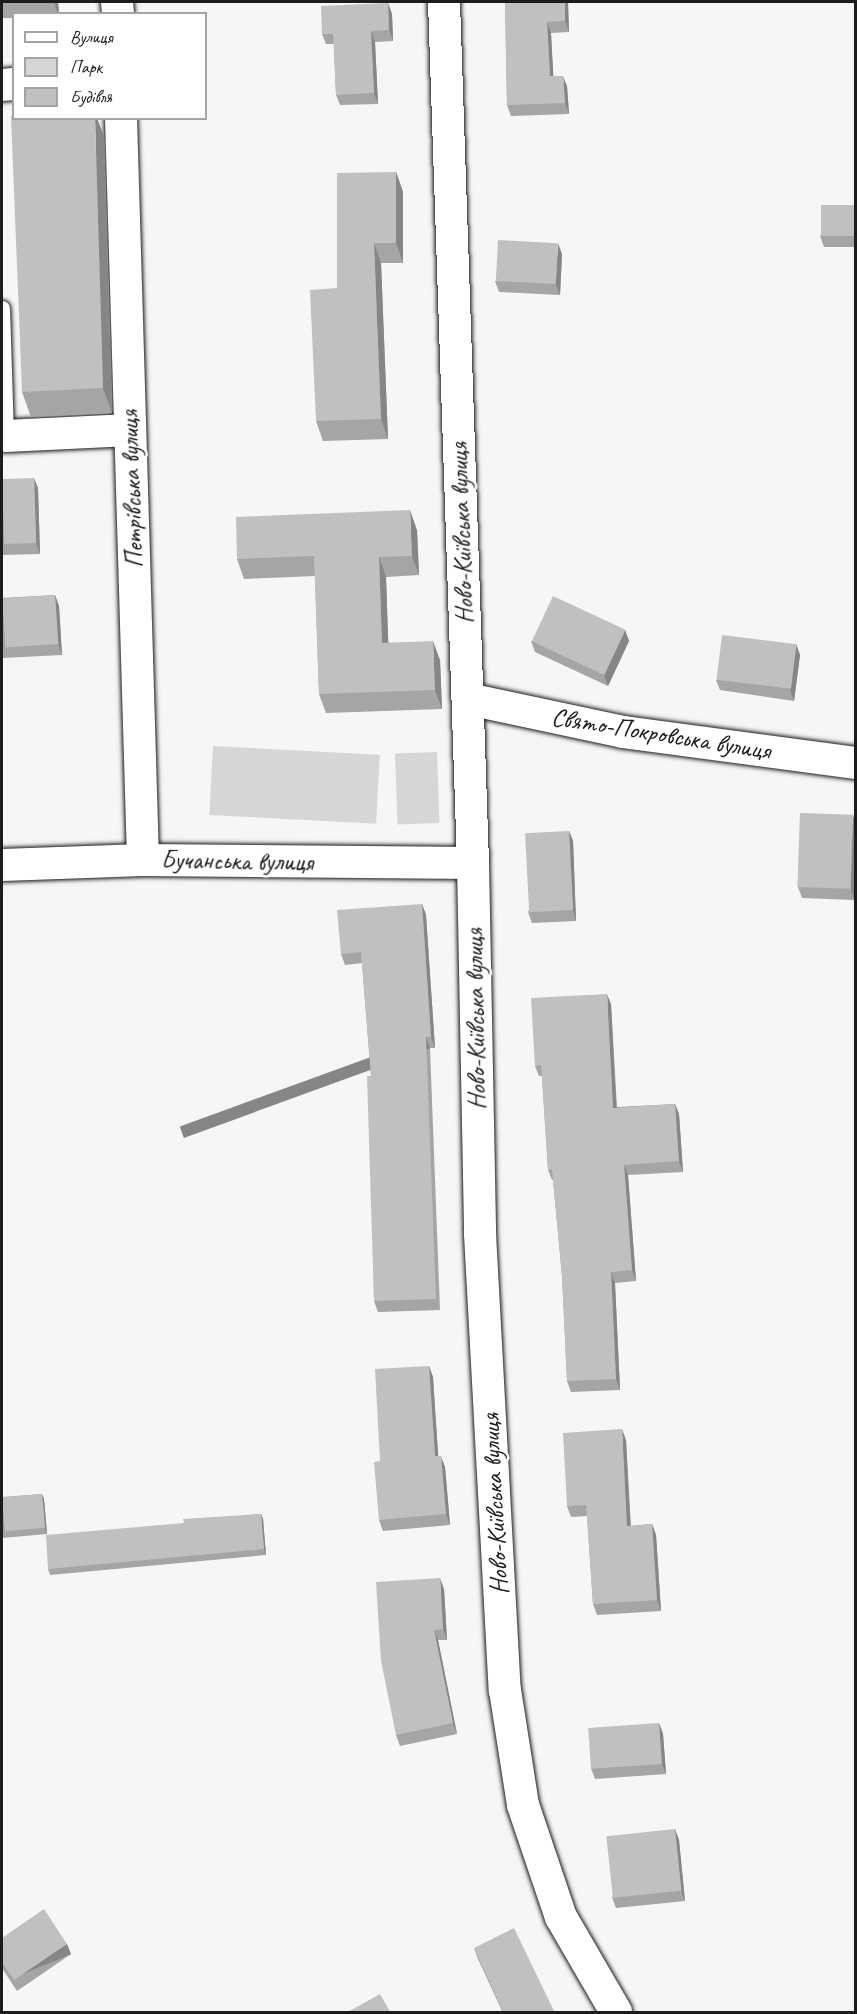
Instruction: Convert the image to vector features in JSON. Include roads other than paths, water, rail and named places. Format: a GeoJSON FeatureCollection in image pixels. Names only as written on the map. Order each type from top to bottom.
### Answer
{"type":"FeatureCollection","features":[{"type":"Feature","properties":{"kind":"street","name":"Ново-Київська вулиця"},"geometry":{"type":"LineString","coordinates":[[444,2],[473,864],[480,1234],[505,1690],[523,1805],[561,1917],[616,2013]]}},
{"type":"Feature","properties":{"kind":"street","name":"Петрівська вулиця"},"geometry":{"type":"LineString","coordinates":[[121,120],[143,860]]}},
{"type":"Feature","properties":{"kind":"street"},"geometry":{"type":"LineString","coordinates":[[4,436],[130,430]]}},
{"type":"Feature","properties":{"kind":"street","name":"Свято-Покровська вулиця"},"geometry":{"type":"LineString","coordinates":[[468,699],[623,732],[855,763]]}},
{"type":"Feature","properties":{"kind":"street","name":"Бучанська вулиця"},"geometry":{"type":"LineString","coordinates":[[2,866],[143,860],[473,864]]}},
{"type":"Feature","properties":{"kind":"lane"},"geometry":{"type":"LineString","coordinates":[[2,308],[4,436]]}}]}
